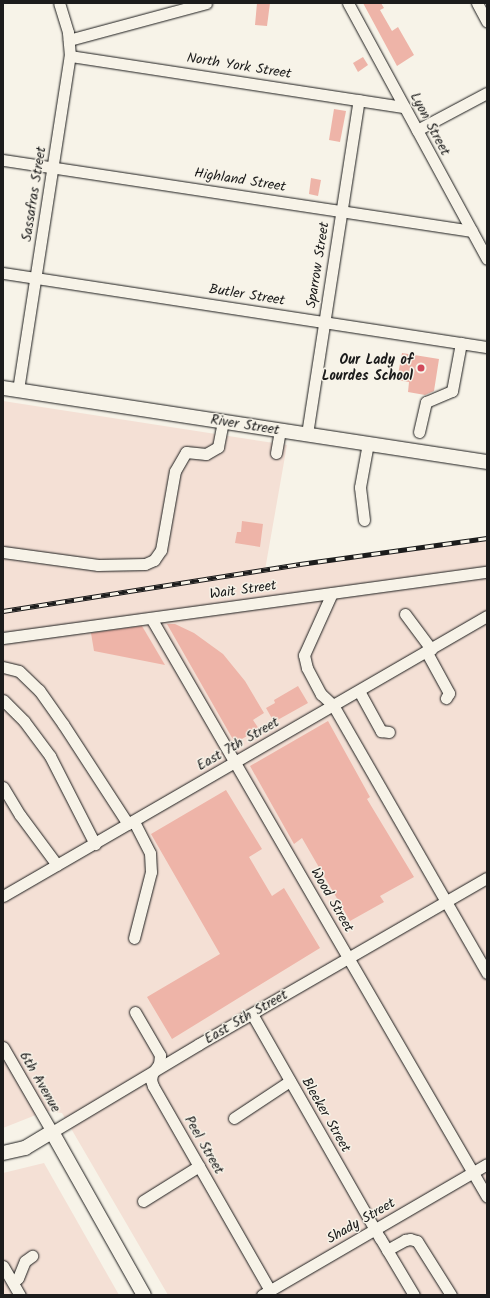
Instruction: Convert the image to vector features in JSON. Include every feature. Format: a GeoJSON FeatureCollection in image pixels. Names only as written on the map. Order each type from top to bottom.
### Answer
{"type":"FeatureCollection","features":[{"type":"Feature","properties":{"kind":"main road","name":"River Street"},"geometry":{"type":"LineString","coordinates":[[3,388],[487,462]]}},
{"type":"Feature","properties":{"kind":"main road","name":"East 5th Street"},"geometry":{"type":"LineString","coordinates":[[3,1153],[25,1148],[52,1132]]}},
{"type":"Feature","properties":{"kind":"main road"},"geometry":{"type":"LineString","coordinates":[[52,1132],[144,1295]]}},
{"type":"Feature","properties":{"kind":"street","name":"Sassafras Street"},"geometry":{"type":"LineString","coordinates":[[18,390],[70,56],[69,40],[59,3]]}},
{"type":"Feature","properties":{"kind":"street"},"geometry":{"type":"LineString","coordinates":[[69,40],[206,3]]}},
{"type":"Feature","properties":{"kind":"street","name":"Lyon Street"},"geometry":{"type":"LineString","coordinates":[[348,3],[487,259]]}},
{"type":"Feature","properties":{"kind":"street"},"geometry":{"type":"LineString","coordinates":[[477,3],[487,22]]}},
{"type":"Feature","properties":{"kind":"street","name":"North York Street"},"geometry":{"type":"LineString","coordinates":[[70,56],[404,106]]}},
{"type":"Feature","properties":{"kind":"street"},"geometry":{"type":"LineString","coordinates":[[417,130],[487,93]]}},
{"type":"Feature","properties":{"kind":"street","name":"Sparrow Street"},"geometry":{"type":"LineString","coordinates":[[307,434],[359,100]]}},
{"type":"Feature","properties":{"kind":"street","name":"Highland Street"},"geometry":{"type":"LineString","coordinates":[[3,160],[342,210],[472,231]]}},
{"type":"Feature","properties":{"kind":"street","name":"Butler Street"},"geometry":{"type":"LineString","coordinates":[[3,273],[487,347]]}},
{"type":"Feature","properties":{"kind":"street"},"geometry":{"type":"LineString","coordinates":[[419,432],[426,402],[452,391],[462,343]]}},
{"type":"Feature","properties":{"kind":"street"},"geometry":{"type":"LineString","coordinates":[[3,552],[98,565],[146,564],[154,560],[161,550],[175,471],[186,452],[206,454],[218,447],[223,421]]}},
{"type":"Feature","properties":{"kind":"street"},"geometry":{"type":"LineString","coordinates":[[276,453],[280,430]]}},
{"type":"Feature","properties":{"kind":"street"},"geometry":{"type":"LineString","coordinates":[[364,520],[360,487],[368,444]]}},
{"type":"Feature","properties":{"kind":"street","name":"Wait Street"},"geometry":{"type":"LineString","coordinates":[[3,638],[487,572]]}},
{"type":"Feature","properties":{"kind":"street"},"geometry":{"type":"LineString","coordinates":[[332,593],[304,655],[307,668],[321,694],[333,705],[487,973]]}},
{"type":"Feature","properties":{"kind":"street"},"geometry":{"type":"LineString","coordinates":[[406,614],[428,650],[449,694],[446,698]]}},
{"type":"Feature","properties":{"kind":"street","name":"East 7th Street"},"geometry":{"type":"LineString","coordinates":[[3,896],[487,616]]}},
{"type":"Feature","properties":{"kind":"street","name":"Wood Street"},"geometry":{"type":"LineString","coordinates":[[151,618],[487,1197]]}},
{"type":"Feature","properties":{"kind":"street"},"geometry":{"type":"LineString","coordinates":[[3,667],[19,671],[39,690],[150,853],[151,872],[134,938]]}},
{"type":"Feature","properties":{"kind":"street"},"geometry":{"type":"LineString","coordinates":[[359,691],[381,730],[389,732]]}},
{"type":"Feature","properties":{"kind":"street"},"geometry":{"type":"LineString","coordinates":[[3,700],[24,721],[50,756],[95,844]]}},
{"type":"Feature","properties":{"kind":"street"},"geometry":{"type":"LineString","coordinates":[[3,787],[20,815],[57,865]]}},
{"type":"Feature","properties":{"kind":"street","name":"East 5th Street"},"geometry":{"type":"LineString","coordinates":[[52,1132],[487,878]]}},
{"type":"Feature","properties":{"kind":"street","name":"Peel Street"},"geometry":{"type":"LineString","coordinates":[[135,1012],[160,1056],[159,1064],[153,1072],[150,1080],[199,1166],[267,1293]]}},
{"type":"Feature","properties":{"kind":"street","name":"Bleeker Street"},"geometry":{"type":"LineString","coordinates":[[252,1014],[375,1230],[414,1295]]}},
{"type":"Feature","properties":{"kind":"street","name":"6th Avenue"},"geometry":{"type":"LineString","coordinates":[[3,1047],[52,1132]]}},
{"type":"Feature","properties":{"kind":"street"},"geometry":{"type":"LineString","coordinates":[[234,1118],[290,1081]]}},
{"type":"Feature","properties":{"kind":"street","name":"Shady Street"},"geometry":{"type":"LineString","coordinates":[[267,1293],[487,1164]]}},
{"type":"Feature","properties":{"kind":"street"},"geometry":{"type":"LineString","coordinates":[[143,1201],[199,1166]]}},
{"type":"Feature","properties":{"kind":"street"},"geometry":{"type":"LineString","coordinates":[[387,1250],[405,1240],[410,1239],[417,1241],[451,1295]]}},
{"type":"Feature","properties":{"kind":"street"},"geometry":{"type":"LineString","coordinates":[[13,1282],[18,1278],[25,1261],[32,1256]]}},
{"type":"Feature","properties":{"kind":"street"},"geometry":{"type":"LineString","coordinates":[[3,1266],[20,1295]]}},
{"type":"Feature","properties":{"kind":"shaded area"},"geometry":{"type":"Polygon","coordinates":[[[3,401],[287,445],[265,570],[487,539],[487,1295],[168,1295],[62,1113],[46,1111],[3,1128],[3,401]]]}},
{"type":"Feature","properties":{"kind":"shaded area"},"geometry":{"type":"Polygon","coordinates":[[[44,1163],[119,1295],[3,1295],[3,1173],[44,1163]]]}},
{"type":"Feature","properties":{"kind":"building"},"geometry":{"type":"Polygon","coordinates":[[[257,3],[270,3],[267,26],[255,25],[257,3]]]}},
{"type":"Feature","properties":{"kind":"building"},"geometry":{"type":"Polygon","coordinates":[[[363,3],[381,3],[384,8],[380,10],[392,31],[398,27],[414,55],[397,66],[363,3]]]}},
{"type":"Feature","properties":{"kind":"building"},"geometry":{"type":"Polygon","coordinates":[[[363,57],[368,65],[358,72],[353,63],[363,57]]]}},
{"type":"Feature","properties":{"kind":"building"},"geometry":{"type":"Polygon","coordinates":[[[334,109],[346,111],[340,142],[329,140],[334,109]]]}},
{"type":"Feature","properties":{"kind":"building"},"geometry":{"type":"Polygon","coordinates":[[[311,178],[321,180],[318,196],[309,194],[311,178]]]}},
{"type":"Feature","properties":{"kind":"building"},"geometry":{"type":"Polygon","coordinates":[[[402,353],[439,359],[434,391],[425,395],[408,392],[409,382],[397,380],[402,353]]]}},
{"type":"Feature","properties":{"kind":"building"},"geometry":{"type":"Polygon","coordinates":[[[242,521],[263,524],[260,547],[235,543],[237,532],[241,532],[242,521]]]}},
{"type":"Feature","properties":{"kind":"building"},"geometry":{"type":"Polygon","coordinates":[[[167,624],[175,624],[194,633],[223,654],[245,681],[264,713],[253,720],[259,729],[235,743],[167,624]]]}},
{"type":"Feature","properties":{"kind":"building"},"geometry":{"type":"Polygon","coordinates":[[[142,626],[165,665],[94,651],[91,633],[142,626]]]}},
{"type":"Feature","properties":{"kind":"building"},"geometry":{"type":"Polygon","coordinates":[[[298,686],[308,703],[274,722],[266,708],[275,703],[274,700],[298,686]]]}},
{"type":"Feature","properties":{"kind":"building"},"geometry":{"type":"Polygon","coordinates":[[[328,721],[370,797],[367,799],[414,877],[380,896],[384,902],[350,921],[302,838],[294,844],[250,766],[328,721]]]}},
{"type":"Feature","properties":{"kind":"building"},"geometry":{"type":"Polygon","coordinates":[[[226,790],[262,849],[249,857],[272,896],[284,888],[320,948],[172,1039],[147,997],[220,954],[151,834],[226,790]]]}},
{"type":"Feature","properties":{"kind":"railway"},"geometry":{"type":"LineString","coordinates":[[3,611],[300,564],[487,538]]}},
{"type":"Feature","properties":{"kind":"place","name":"Our Lady of Lourdes School"},"geometry":{"type":"Point","coordinates":[421,368]}}]}
